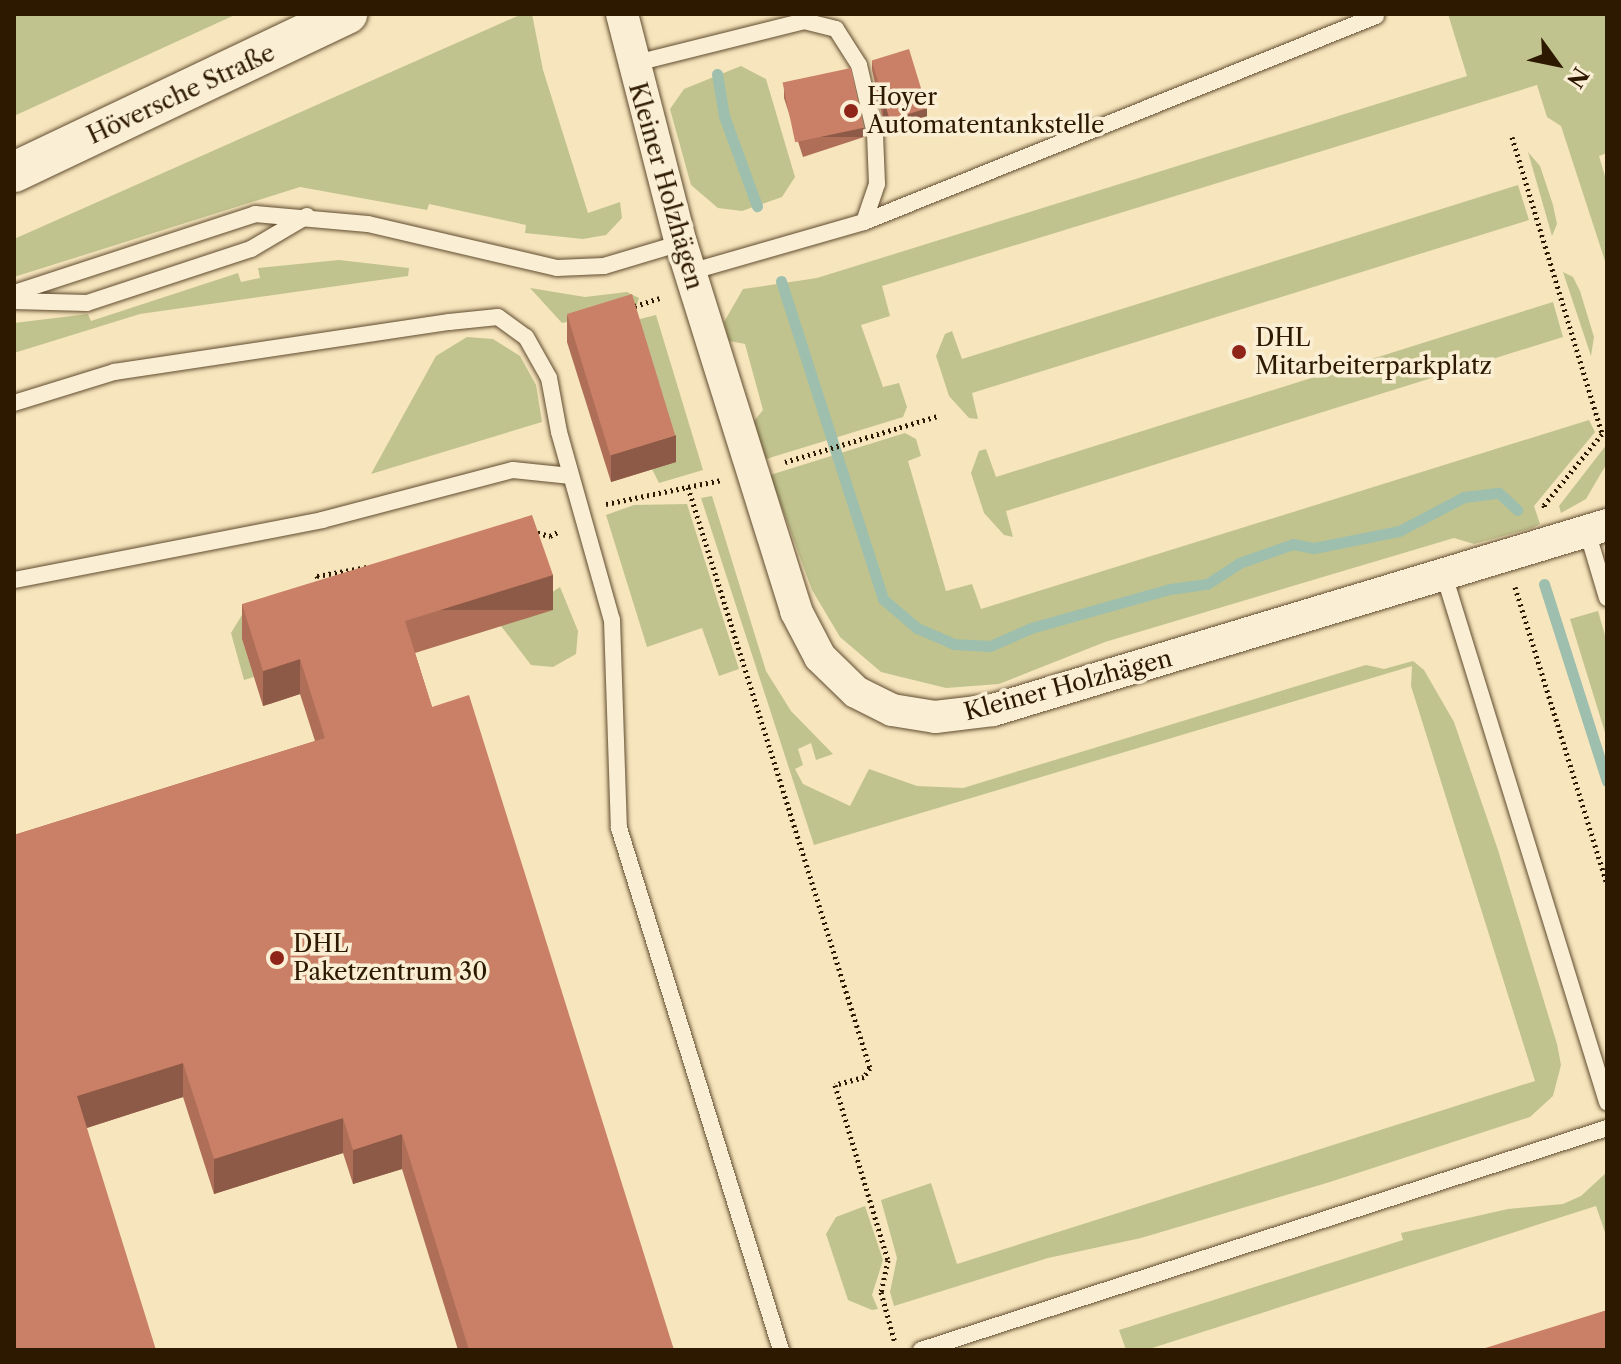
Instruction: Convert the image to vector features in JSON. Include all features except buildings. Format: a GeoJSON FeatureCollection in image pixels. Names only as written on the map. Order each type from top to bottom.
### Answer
{"type":"FeatureCollection","features":[{"type":"Feature","properties":{"kind":"street","name":"Höversche Straße"},"geometry":{"type":"LineString","coordinates":[[14,172],[347,14]]}},
{"type":"Feature","properties":{"kind":"street","name":"Kleiner Holzhägen"},"geometry":{"type":"LineString","coordinates":[[622,14],[632,64],[686,258],[796,611],[820,657],[856,692],[892,710],[935,717],[993,710],[1597,528]]}},
{"type":"Feature","properties":{"kind":"lane"},"geometry":{"type":"LineString","coordinates":[[14,293],[255,214],[307,216],[368,224],[557,268],[686,258],[864,222],[1376,16]]}},
{"type":"Feature","properties":{"kind":"lane"},"geometry":{"type":"LineString","coordinates":[[632,64],[804,21],[836,29],[859,65],[875,134],[877,184],[864,222]]}},
{"type":"Feature","properties":{"kind":"lane"},"geometry":{"type":"LineString","coordinates":[[14,301],[87,303],[251,249],[307,216]]}},
{"type":"Feature","properties":{"kind":"lane"},"geometry":{"type":"LineString","coordinates":[[14,403],[114,372],[498,317],[526,337],[549,378],[571,476],[612,620],[619,828],[781,1350]]}},
{"type":"Feature","properties":{"kind":"lane"},"geometry":{"type":"LineString","coordinates":[[14,580],[322,520],[513,470],[571,476]]}},
{"type":"Feature","properties":{"kind":"lane"},"geometry":{"type":"LineString","coordinates":[[1597,528],[1607,598]]}},
{"type":"Feature","properties":{"kind":"lane"},"geometry":{"type":"LineString","coordinates":[[1444,575],[1607,1102]]}},
{"type":"Feature","properties":{"kind":"lane"},"geometry":{"type":"LineString","coordinates":[[921,1350],[1607,1128]]}},
{"type":"Feature","properties":{"kind":"path"},"geometry":{"type":"LineString","coordinates":[[1512,137],[1602,434],[1544,505],[1556,541]]}},
{"type":"Feature","properties":{"kind":"path"},"geometry":{"type":"LineString","coordinates":[[621,311],[659,298]]}},
{"type":"Feature","properties":{"kind":"path"},"geometry":{"type":"LineString","coordinates":[[805,456],[937,416]]}},
{"type":"Feature","properties":{"kind":"path"},"geometry":{"type":"LineString","coordinates":[[516,535],[529,530],[550,536],[609,502],[705,484]]}},
{"type":"Feature","properties":{"kind":"path"},"geometry":{"type":"LineString","coordinates":[[688,487],[870,1068],[864,1077],[835,1085],[888,1260],[881,1292],[898,1350]]}},
{"type":"Feature","properties":{"kind":"path"},"geometry":{"type":"LineString","coordinates":[[605,488],[609,502]]}},
{"type":"Feature","properties":{"kind":"path"},"geometry":{"type":"LineString","coordinates":[[1505,556],[1607,884]]}},
{"type":"Feature","properties":{"kind":"path"},"geometry":{"type":"LineString","coordinates":[[321,588],[317,576],[371,566]]}},
{"type":"Feature","properties":{"kind":"green space"},"geometry":{"type":"Polygon","coordinates":[[[14,14],[172,15],[237,14],[14,116],[14,14]]]}},
{"type":"Feature","properties":{"kind":"green space"},"geometry":{"type":"Polygon","coordinates":[[[522,14],[532,14],[543,70],[588,213],[620,202],[622,218],[606,235],[583,239],[525,233],[526,225],[429,204],[427,210],[300,187],[14,277],[14,239],[522,14]]]}},
{"type":"Feature","properties":{"kind":"green space"},"geometry":{"type":"Polygon","coordinates":[[[1448,14],[1607,14],[1607,153],[1599,156],[1607,183],[1607,267],[1561,126],[1547,117],[1537,85],[882,286],[890,316],[861,325],[883,387],[899,383],[907,407],[903,417],[766,459],[754,421],[763,410],[745,344],[729,341],[724,322],[743,289],[817,278],[1467,76],[1448,14]]]}},
{"type":"Feature","properties":{"kind":"green space"},"geometry":{"type":"Polygon","coordinates":[[[741,66],[766,79],[795,177],[782,197],[742,211],[718,208],[691,185],[670,109],[684,89],[741,66]]]}},
{"type":"Feature","properties":{"kind":"green space"},"geometry":{"type":"Polygon","coordinates":[[[1528,152],[1540,166],[1553,205],[1557,224],[1552,236],[1528,152]]]}},
{"type":"Feature","properties":{"kind":"green space"},"geometry":{"type":"Polygon","coordinates":[[[1518,185],[1529,220],[972,393],[978,419],[969,418],[949,396],[936,356],[945,334],[952,331],[962,359],[1518,185]]]}},
{"type":"Feature","properties":{"kind":"green space"},"geometry":{"type":"Polygon","coordinates":[[[339,260],[409,268],[408,276],[140,314],[14,353],[14,323],[88,314],[91,321],[238,273],[241,282],[260,278],[258,268],[339,260]]]}},
{"type":"Feature","properties":{"kind":"green space"},"geometry":{"type":"Polygon","coordinates":[[[1563,272],[1573,277],[1580,291],[1594,337],[1591,356],[1563,272]]]}},
{"type":"Feature","properties":{"kind":"green space"},"geometry":{"type":"Polygon","coordinates":[[[530,288],[585,297],[627,292],[639,298],[636,307],[562,323],[530,288]]]}},
{"type":"Feature","properties":{"kind":"green space"},"geometry":{"type":"Polygon","coordinates":[[[1553,302],[1563,337],[1006,511],[1013,537],[1004,535],[984,513],[971,473],[979,451],[986,449],[996,477],[1553,302]]]}},
{"type":"Feature","properties":{"kind":"green space"},"geometry":{"type":"Polygon","coordinates":[[[656,315],[703,470],[659,483],[652,469],[632,321],[656,315]]]}},
{"type":"Feature","properties":{"kind":"green space"},"geometry":{"type":"Polygon","coordinates":[[[467,337],[493,339],[520,356],[536,385],[542,422],[371,474],[436,356],[467,337]]]}},
{"type":"Feature","properties":{"kind":"green space"},"geometry":{"type":"Polygon","coordinates":[[[1589,420],[1595,432],[1534,506],[1540,524],[1532,528],[1474,544],[1454,538],[1105,642],[999,684],[946,688],[881,672],[840,637],[812,590],[770,475],[905,433],[916,439],[921,456],[908,461],[946,591],[972,584],[981,609],[1589,420]]]}},
{"type":"Feature","properties":{"kind":"green space"},"geometry":{"type":"Polygon","coordinates":[[[1607,444],[1607,463],[1586,499],[1561,513],[1559,506],[1607,444]]]}},
{"type":"Feature","properties":{"kind":"green space"},"geometry":{"type":"Polygon","coordinates":[[[712,496],[766,671],[791,711],[833,754],[816,760],[811,743],[798,749],[803,765],[795,769],[803,784],[850,806],[869,769],[917,786],[963,788],[1366,665],[1384,669],[1413,661],[1424,670],[1454,722],[1498,850],[1557,1044],[1561,1065],[1553,1096],[1530,1117],[1330,1182],[1141,1238],[1048,1258],[894,1306],[890,1292],[897,1258],[881,1200],[931,1183],[957,1264],[1535,1081],[1411,686],[1412,666],[814,845],[701,498],[712,496]]]}},
{"type":"Feature","properties":{"kind":"green space"},"geometry":{"type":"Polygon","coordinates":[[[687,504],[739,669],[719,676],[702,628],[647,647],[606,515],[634,505],[687,504]]]}},
{"type":"Feature","properties":{"kind":"green space"},"geometry":{"type":"Polygon","coordinates":[[[560,587],[578,631],[576,654],[553,667],[531,665],[501,626],[560,587]]]}},
{"type":"Feature","properties":{"kind":"green space"},"geometry":{"type":"Polygon","coordinates":[[[248,605],[242,639],[254,677],[244,680],[231,633],[248,605]]]}},
{"type":"Feature","properties":{"kind":"green space"},"geometry":{"type":"Polygon","coordinates":[[[1598,611],[1607,642],[1607,739],[1570,619],[1598,611]]]}},
{"type":"Feature","properties":{"kind":"green space"},"geometry":{"type":"Polygon","coordinates":[[[1607,1172],[1607,1238],[1596,1206],[1146,1350],[1126,1350],[1119,1330],[1403,1240],[1401,1233],[1508,1209],[1563,1204],[1581,1196],[1607,1172]]]}},
{"type":"Feature","properties":{"kind":"green space"},"geometry":{"type":"Polygon","coordinates":[[[865,1206],[883,1260],[872,1295],[878,1309],[872,1310],[848,1300],[826,1234],[836,1217],[865,1206]]]}},
{"type":"Feature","properties":{"kind":"waterway"},"geometry":{"type":"LineString","coordinates":[[717,74],[724,116],[757,206]]}},
{"type":"Feature","properties":{"kind":"waterway"},"geometry":{"type":"LineString","coordinates":[[781,281],[883,599],[917,628],[954,644],[990,646],[1031,628],[1170,589],[1207,584],[1239,563],[1293,544],[1314,548],[1399,531],[1464,497],[1499,493],[1517,510]]}},
{"type":"Feature","properties":{"kind":"waterway"},"geometry":{"type":"LineString","coordinates":[[1544,584],[1607,781]]}},
{"type":"Feature","properties":{"kind":"place","name":"Hoyer Automatentankstelle"},"geometry":{"type":"Point","coordinates":[851,111]}},
{"type":"Feature","properties":{"kind":"place","name":"DHL Mitarbeiterparkplatz"},"geometry":{"type":"Point","coordinates":[1239,352]}},
{"type":"Feature","properties":{"kind":"place","name":"DHL Paketzentrum 30"},"geometry":{"type":"Point","coordinates":[277,958]}}]}
